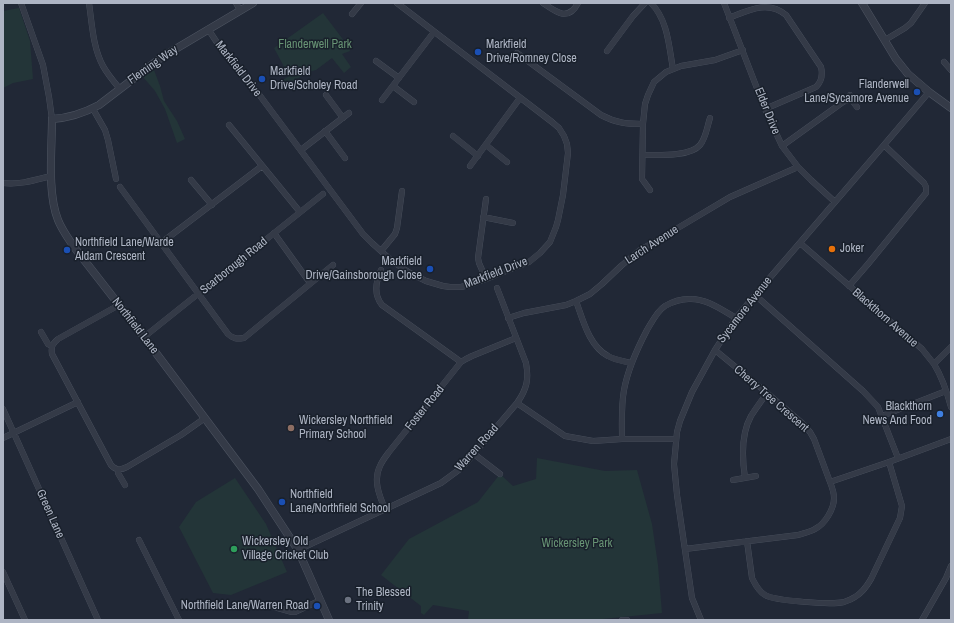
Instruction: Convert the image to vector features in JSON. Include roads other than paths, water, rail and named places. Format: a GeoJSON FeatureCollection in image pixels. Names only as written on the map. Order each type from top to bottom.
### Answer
{"type":"FeatureCollection","features":[{"type":"Feature","properties":{"kind":"street","name":"Northfield Lane"},"geometry":{"type":"LineString","coordinates":[[21,3],[42,65],[49,97],[52,119],[52,195],[58,219],[65,234],[258,489],[298,550],[329,620]]}},
{"type":"Feature","properties":{"kind":"street"},"geometry":{"type":"LineString","coordinates":[[89,3],[97,51],[102,65],[120,89]]}},
{"type":"Feature","properties":{"kind":"street"},"geometry":{"type":"LineString","coordinates":[[236,3],[240,10]]}},
{"type":"Feature","properties":{"kind":"street","name":"Fleming Way"},"geometry":{"type":"LineString","coordinates":[[52,119],[72,116],[93,109],[166,54],[253,3]]}},
{"type":"Feature","properties":{"kind":"street"},"geometry":{"type":"LineString","coordinates":[[352,14],[362,3]]}},
{"type":"Feature","properties":{"kind":"street"},"geometry":{"type":"LineString","coordinates":[[543,3],[559,13],[565,14],[575,9],[578,3]]}},
{"type":"Feature","properties":{"kind":"street"},"geometry":{"type":"LineString","coordinates":[[607,51],[633,16],[645,3]]}},
{"type":"Feature","properties":{"kind":"street"},"geometry":{"type":"LineString","coordinates":[[650,3],[661,16],[668,42],[672,69]]}},
{"type":"Feature","properties":{"kind":"street","name":"Elder Drive"},"geometry":{"type":"LineString","coordinates":[[724,3],[765,109],[782,146],[798,167],[835,202]]}},
{"type":"Feature","properties":{"kind":"street"},"geometry":{"type":"LineString","coordinates":[[862,3],[896,59],[908,74],[951,108]]}},
{"type":"Feature","properties":{"kind":"street"},"geometry":{"type":"LineString","coordinates":[[885,40],[906,28],[925,3]]}},
{"type":"Feature","properties":{"kind":"street","name":"Markfield Drive"},"geometry":{"type":"LineString","coordinates":[[208,29],[224,53],[249,81],[363,234],[392,261],[410,273],[426,281],[443,286],[461,287],[529,262],[550,242],[558,220],[563,195],[568,153],[567,144],[559,128],[552,122],[399,4]]}},
{"type":"Feature","properties":{"kind":"street"},"geometry":{"type":"LineString","coordinates":[[730,18],[761,6],[771,6],[781,10],[786,15],[821,67],[822,77],[816,87],[765,109]]}},
{"type":"Feature","properties":{"kind":"street"},"geometry":{"type":"LineString","coordinates":[[382,100],[434,32]]}},
{"type":"Feature","properties":{"kind":"street"},"geometry":{"type":"LineString","coordinates":[[650,190],[642,180],[643,124],[645,104],[654,82],[672,69],[715,60],[743,50]]}},
{"type":"Feature","properties":{"kind":"street"},"geometry":{"type":"LineString","coordinates":[[517,53],[601,115],[617,122],[627,124],[643,124]]}},
{"type":"Feature","properties":{"kind":"street"},"geometry":{"type":"LineString","coordinates":[[376,61],[399,78]]}},
{"type":"Feature","properties":{"kind":"street"},"geometry":{"type":"LineString","coordinates":[[944,62],[950,67]]}},
{"type":"Feature","properties":{"kind":"street"},"geometry":{"type":"LineString","coordinates":[[393,86],[414,102]]}},
{"type":"Feature","properties":{"kind":"street","name":"Sycamore Avenue"},"geometry":{"type":"LineString","coordinates":[[701,620],[692,598],[674,471],[676,439],[680,421],[692,392],[715,350],[736,318],[929,92]]}},
{"type":"Feature","properties":{"kind":"street"},"geometry":{"type":"LineString","coordinates":[[326,95],[343,118]]}},
{"type":"Feature","properties":{"kind":"street"},"geometry":{"type":"LineString","coordinates":[[782,146],[851,97],[857,107]]}},
{"type":"Feature","properties":{"kind":"street"},"geometry":{"type":"LineString","coordinates":[[470,166],[520,98]]}},
{"type":"Feature","properties":{"kind":"street"},"geometry":{"type":"LineString","coordinates":[[93,109],[105,130],[116,179]]}},
{"type":"Feature","properties":{"kind":"street"},"geometry":{"type":"LineString","coordinates":[[300,150],[349,113]]}},
{"type":"Feature","properties":{"kind":"street"},"geometry":{"type":"LineString","coordinates":[[643,155],[673,154],[692,151],[701,144],[710,118]]}},
{"type":"Feature","properties":{"kind":"street"},"geometry":{"type":"LineString","coordinates":[[229,125],[300,212]]}},
{"type":"Feature","properties":{"kind":"street"},"geometry":{"type":"LineString","coordinates":[[324,131],[345,158]]}},
{"type":"Feature","properties":{"kind":"street"},"geometry":{"type":"LineString","coordinates":[[453,136],[478,156]]}},
{"type":"Feature","properties":{"kind":"street"},"geometry":{"type":"LineString","coordinates":[[486,145],[507,162]]}},
{"type":"Feature","properties":{"kind":"street"},"geometry":{"type":"LineString","coordinates":[[848,286],[868,264],[927,190],[924,183],[884,145]]}},
{"type":"Feature","properties":{"kind":"street"},"geometry":{"type":"LineString","coordinates":[[161,243],[262,166]]}},
{"type":"Feature","properties":{"kind":"street","name":"Larch Avenue"},"geometry":{"type":"LineString","coordinates":[[508,318],[524,313],[566,305],[590,294],[640,250],[730,197],[798,167]]}},
{"type":"Feature","properties":{"kind":"street"},"geometry":{"type":"LineString","coordinates":[[3,183],[21,183],[51,176]]}},
{"type":"Feature","properties":{"kind":"street"},"geometry":{"type":"LineString","coordinates":[[191,180],[212,204]]}},
{"type":"Feature","properties":{"kind":"street"},"geometry":{"type":"LineString","coordinates":[[120,188],[232,338],[244,338],[310,283],[333,266]]}},
{"type":"Feature","properties":{"kind":"street"},"geometry":{"type":"LineString","coordinates":[[381,251],[395,234],[402,191]]}},
{"type":"Feature","properties":{"kind":"street","name":"Scarborough Road"},"geometry":{"type":"LineString","coordinates":[[144,337],[323,194]]}},
{"type":"Feature","properties":{"kind":"street"},"geometry":{"type":"LineString","coordinates":[[486,199],[478,258],[486,279]]}},
{"type":"Feature","properties":{"kind":"street"},"geometry":{"type":"LineString","coordinates":[[483,217],[513,223]]}},
{"type":"Feature","properties":{"kind":"street"},"geometry":{"type":"LineString","coordinates":[[274,234],[310,283]]}},
{"type":"Feature","properties":{"kind":"street","name":"Blackthorn Avenue"},"geometry":{"type":"LineString","coordinates":[[800,243],[922,349],[934,364],[946,391],[951,407]]}},
{"type":"Feature","properties":{"kind":"street"},"geometry":{"type":"LineString","coordinates":[[381,270],[377,278],[376,292],[379,302],[462,362]]}},
{"type":"Feature","properties":{"kind":"street","name":"Warren Road"},"geometry":{"type":"LineString","coordinates":[[298,550],[441,483],[460,469],[517,403],[523,395],[526,387],[526,363],[497,288]]}},
{"type":"Feature","properties":{"kind":"street"},"geometry":{"type":"LineString","coordinates":[[755,295],[863,391],[878,408],[898,458]]}},
{"type":"Feature","properties":{"kind":"street"},"geometry":{"type":"LineString","coordinates":[[622,439],[622,403],[624,389],[639,345],[655,316],[665,306],[673,302],[690,299],[708,302],[736,318]]}},
{"type":"Feature","properties":{"kind":"street"},"geometry":{"type":"LineString","coordinates":[[576,301],[595,346],[602,353],[608,356],[632,363]]}},
{"type":"Feature","properties":{"kind":"street"},"geometry":{"type":"LineString","coordinates":[[119,305],[53,342],[52,346],[52,354],[111,465],[118,470],[122,470],[181,436],[205,418]]}},
{"type":"Feature","properties":{"kind":"street"},"geometry":{"type":"LineString","coordinates":[[41,332],[48,344],[52,346]]}},
{"type":"Feature","properties":{"kind":"street","name":"Foster Road"},"geometry":{"type":"LineString","coordinates":[[385,509],[379,495],[378,475],[380,466],[389,452],[462,362],[472,356],[516,338]]}},
{"type":"Feature","properties":{"kind":"street"},"geometry":{"type":"LineString","coordinates":[[934,364],[951,347]]}},
{"type":"Feature","properties":{"kind":"street","name":"Cherry Tree Crescent"},"geometry":{"type":"LineString","coordinates":[[685,549],[798,535],[816,529],[826,519],[834,499],[833,489],[810,432],[802,423],[715,350]]}},
{"type":"Feature","properties":{"kind":"street"},"geometry":{"type":"LineString","coordinates":[[882,416],[946,391]]}},
{"type":"Feature","properties":{"kind":"street"},"geometry":{"type":"LineString","coordinates":[[745,478],[743,467],[743,450],[747,426],[751,417],[767,393]]}},
{"type":"Feature","properties":{"kind":"street"},"geometry":{"type":"LineString","coordinates":[[3,438],[78,402]]}},
{"type":"Feature","properties":{"kind":"street"},"geometry":{"type":"LineString","coordinates":[[517,403],[565,436],[593,441],[622,439],[676,439]]}},
{"type":"Feature","properties":{"kind":"street","name":"Green Lane"},"geometry":{"type":"LineString","coordinates":[[3,408],[98,620]]}},
{"type":"Feature","properties":{"kind":"street"},"geometry":{"type":"LineString","coordinates":[[830,482],[951,439]]}},
{"type":"Feature","properties":{"kind":"street"},"geometry":{"type":"LineString","coordinates":[[474,454],[500,474]]}},
{"type":"Feature","properties":{"kind":"street"},"geometry":{"type":"LineString","coordinates":[[747,541],[752,578],[757,588],[765,595],[775,598],[830,603],[844,602],[855,598],[867,586],[871,579],[900,518],[902,506],[889,462]]}},
{"type":"Feature","properties":{"kind":"street"},"geometry":{"type":"LineString","coordinates":[[118,470],[118,473],[125,485]]}},
{"type":"Feature","properties":{"kind":"street"},"geometry":{"type":"LineString","coordinates":[[733,480],[756,476]]}},
{"type":"Feature","properties":{"kind":"street"},"geometry":{"type":"LineString","coordinates":[[139,540],[179,620]]}},
{"type":"Feature","properties":{"kind":"street"},"geometry":{"type":"LineString","coordinates":[[922,620],[946,578],[951,566]]}},
{"type":"Feature","properties":{"kind":"street"},"geometry":{"type":"LineString","coordinates":[[3,572],[25,620]]}},
{"type":"Feature","properties":{"kind":"street"},"geometry":{"type":"LineString","coordinates":[[267,605],[295,612],[321,600]]}},
{"type":"Feature","properties":{"kind":"place","name":"Markfield Drive/Romney Close"},"geometry":{"type":"Point","coordinates":[478,52]}},
{"type":"Feature","properties":{"kind":"place","name":"Markfield Drive/Scholey Road"},"geometry":{"type":"Point","coordinates":[262,79]}},
{"type":"Feature","properties":{"kind":"place","name":"Flanderwell Lane/Sycamore Avenue"},"geometry":{"type":"Point","coordinates":[917,92]}},
{"type":"Feature","properties":{"kind":"place","name":"Joker"},"geometry":{"type":"Point","coordinates":[832,249]}},
{"type":"Feature","properties":{"kind":"place","name":"Northfield Lane/Warde Aldam Crescent"},"geometry":{"type":"Point","coordinates":[67,250]}},
{"type":"Feature","properties":{"kind":"place","name":"Markfield Drive/Gainsborough Close"},"geometry":{"type":"Point","coordinates":[430,269]}},
{"type":"Feature","properties":{"kind":"place","name":"Blackthorn News And Food"},"geometry":{"type":"Point","coordinates":[940,414]}},
{"type":"Feature","properties":{"kind":"place","name":"Wickersley Northfield Primary School"},"geometry":{"type":"Point","coordinates":[291,428]}},
{"type":"Feature","properties":{"kind":"place","name":"Northfield Lane/Northfield School"},"geometry":{"type":"Point","coordinates":[282,502]}},
{"type":"Feature","properties":{"kind":"place","name":"Wickersley Old Village Cricket Club"},"geometry":{"type":"Point","coordinates":[234,549]}},
{"type":"Feature","properties":{"kind":"place","name":"The Blessed Trinity"},"geometry":{"type":"Point","coordinates":[348,600]}},
{"type":"Feature","properties":{"kind":"place","name":"Northfield Lane/Warren Road"},"geometry":{"type":"Point","coordinates":[317,606]}},
{"type":"Feature","properties":{"kind":"park label","name":"Flanderwell Park"},"geometry":{"type":"Point","coordinates":[315,45]}},
{"type":"Feature","properties":{"kind":"park label","name":"Wickersley Park"},"geometry":{"type":"Point","coordinates":[577,544]}}]}
